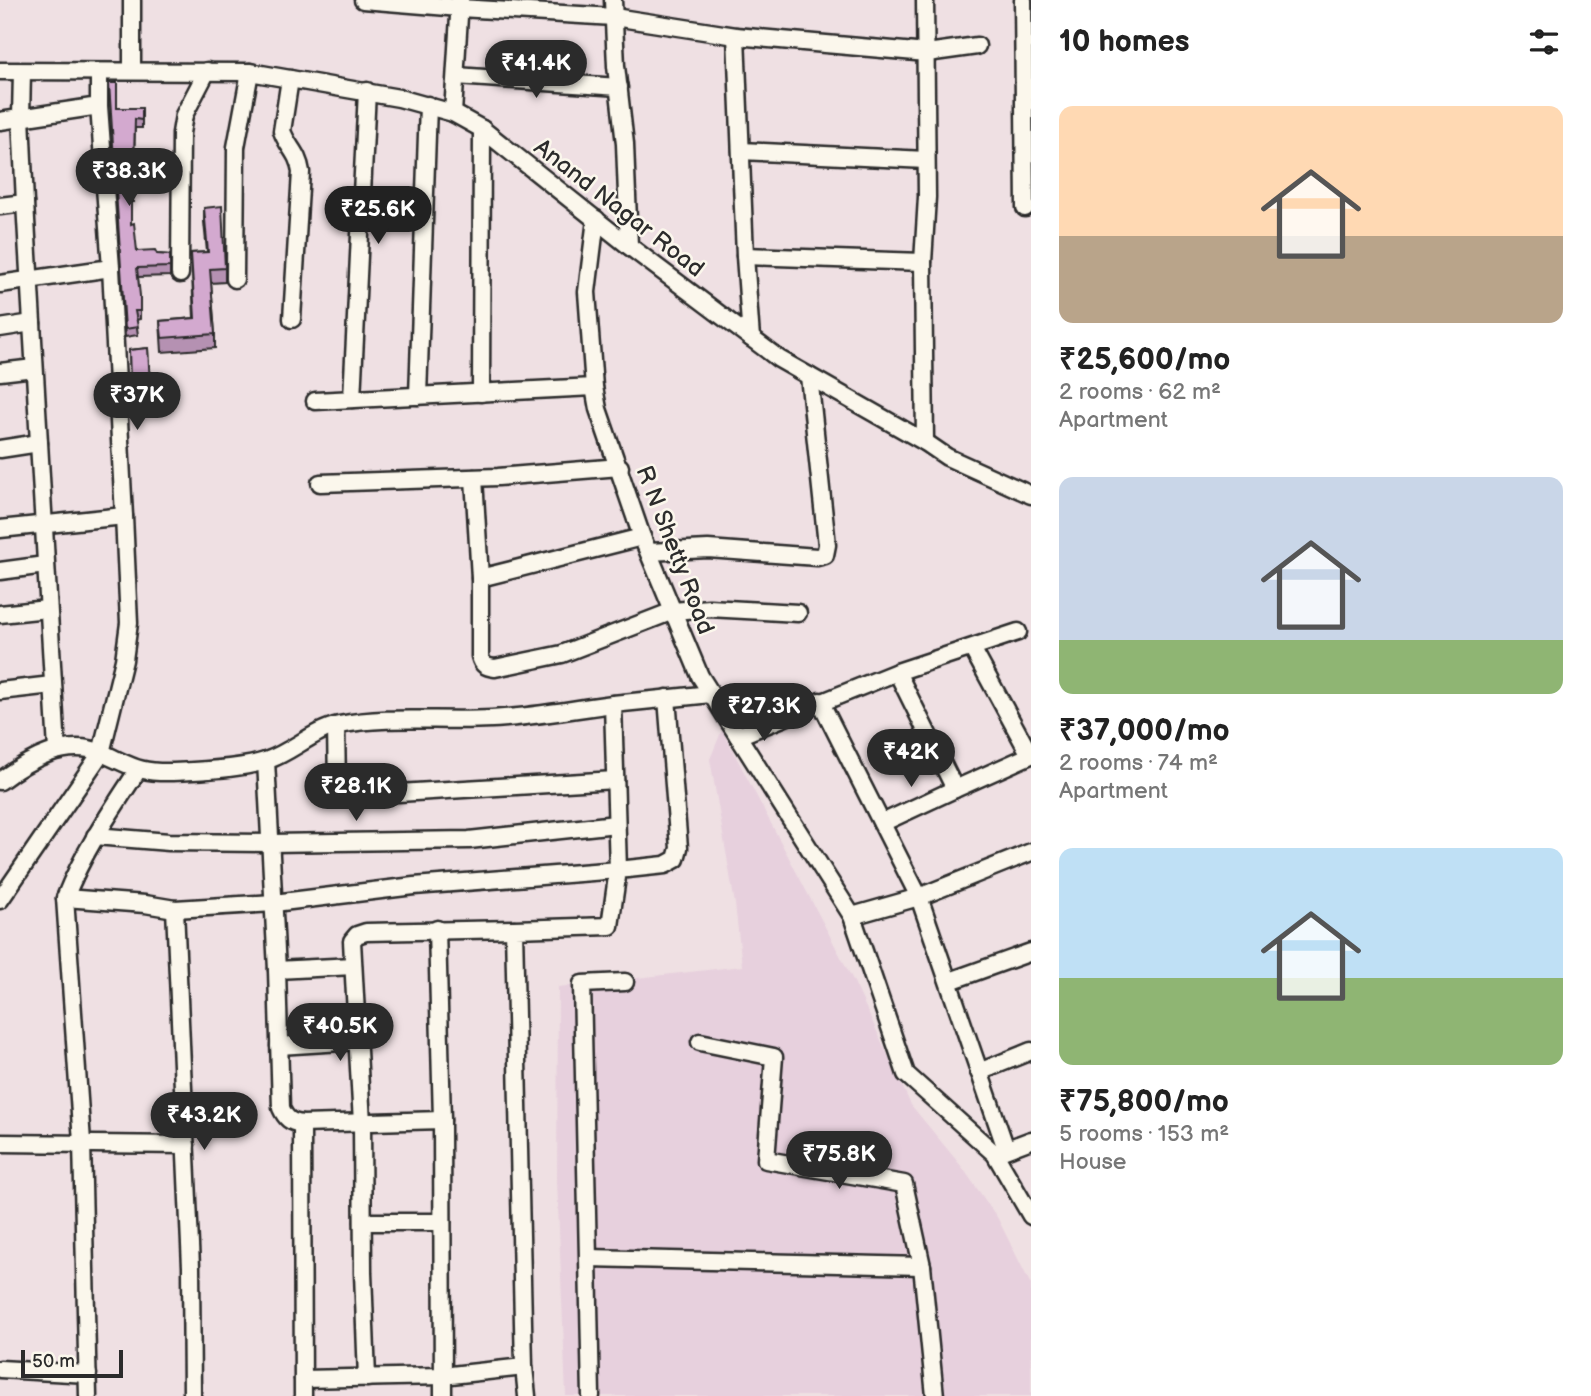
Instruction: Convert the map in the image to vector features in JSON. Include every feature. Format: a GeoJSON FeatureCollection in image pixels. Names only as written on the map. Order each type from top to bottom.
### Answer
{"type":"FeatureCollection","features":[{"type":"Feature","properties":{"kind":"street"},"geometry":{"type":"LineString","coordinates":[[132,0],[132,70]]}},
{"type":"Feature","properties":{"kind":"street"},"geometry":{"type":"LineString","coordinates":[[363,0],[613,8],[736,36],[927,53],[977,46]]}},
{"type":"Feature","properties":{"kind":"street"},"geometry":{"type":"LineString","coordinates":[[925,0],[925,442]]}},
{"type":"Feature","properties":{"kind":"street"},"geometry":{"type":"LineString","coordinates":[[1023,0],[1025,208]]}},
{"type":"Feature","properties":{"kind":"street"},"geometry":{"type":"LineString","coordinates":[[453,113],[460,4]]}},
{"type":"Feature","properties":{"kind":"street"},"geometry":{"type":"LineString","coordinates":[[613,8],[625,144],[629,246]]}},
{"type":"Feature","properties":{"kind":"street"},"geometry":{"type":"LineString","coordinates":[[736,36],[751,338]]}},
{"type":"Feature","properties":{"kind":"street","name":"Anand Nagar Road"},"geometry":{"type":"LineString","coordinates":[[0,71],[250,72],[367,91],[453,113],[482,129],[629,246],[779,359],[947,457],[1031,495]]}},
{"type":"Feature","properties":{"kind":"street"},"geometry":{"type":"LineString","coordinates":[[180,274],[181,133],[184,116],[207,71]]}},
{"type":"Feature","properties":{"kind":"street"},"geometry":{"type":"LineString","coordinates":[[22,72],[25,203],[57,750]]}},
{"type":"Feature","properties":{"kind":"street"},"geometry":{"type":"LineString","coordinates":[[235,279],[236,147],[250,72]]}},
{"type":"Feature","properties":{"kind":"street"},"geometry":{"type":"LineString","coordinates":[[0,901],[106,755],[129,624],[99,73]]}},
{"type":"Feature","properties":{"kind":"street"},"geometry":{"type":"LineString","coordinates":[[456,76],[619,87]]}},
{"type":"Feature","properties":{"kind":"street"},"geometry":{"type":"LineString","coordinates":[[290,79],[282,131],[295,151],[301,172],[292,319]]}},
{"type":"Feature","properties":{"kind":"street"},"geometry":{"type":"LineString","coordinates":[[352,399],[367,91]]}},
{"type":"Feature","properties":{"kind":"street"},"geometry":{"type":"LineString","coordinates":[[418,396],[428,105]]}},
{"type":"Feature","properties":{"kind":"street"},"geometry":{"type":"LineString","coordinates":[[0,121],[99,106]]}},
{"type":"Feature","properties":{"kind":"street"},"geometry":{"type":"LineString","coordinates":[[481,393],[482,129]]}},
{"type":"Feature","properties":{"kind":"street"},"geometry":{"type":"LineString","coordinates":[[741,151],[926,160]]}},
{"type":"Feature","properties":{"kind":"street"},"geometry":{"type":"LineString","coordinates":[[0,206],[25,203]]}},
{"type":"Feature","properties":{"kind":"street","name":"R N Shetty Road"},"geometry":{"type":"LineString","coordinates":[[596,219],[587,292],[598,408],[642,537],[700,676],[852,916],[906,1074],[1001,1151],[1030,1213]]}},
{"type":"Feature","properties":{"kind":"street"},"geometry":{"type":"LineString","coordinates":[[745,256],[923,262]]}},
{"type":"Feature","properties":{"kind":"street"},"geometry":{"type":"LineString","coordinates":[[0,284],[111,268]]}},
{"type":"Feature","properties":{"kind":"street"},"geometry":{"type":"LineString","coordinates":[[0,328],[32,323]]}},
{"type":"Feature","properties":{"kind":"street"},"geometry":{"type":"LineString","coordinates":[[0,372],[34,368]]}},
{"type":"Feature","properties":{"kind":"street"},"geometry":{"type":"LineString","coordinates":[[649,552],[708,550],[817,558],[825,555],[827,545],[809,376]]}},
{"type":"Feature","properties":{"kind":"street"},"geometry":{"type":"LineString","coordinates":[[316,401],[594,387]]}},
{"type":"Feature","properties":{"kind":"street"},"geometry":{"type":"LineString","coordinates":[[0,449],[39,443]]}},
{"type":"Feature","properties":{"kind":"street"},"geometry":{"type":"LineString","coordinates":[[320,483],[474,478],[620,467]]}},
{"type":"Feature","properties":{"kind":"street"},"geometry":{"type":"LineString","coordinates":[[474,478],[480,578],[480,656],[487,667],[495,668],[562,654],[673,611],[709,608],[797,613]]}},
{"type":"Feature","properties":{"kind":"street"},"geometry":{"type":"LineString","coordinates":[[0,529],[124,516]]}},
{"type":"Feature","properties":{"kind":"street"},"geometry":{"type":"LineString","coordinates":[[480,578],[642,537]]}},
{"type":"Feature","properties":{"kind":"street"},"geometry":{"type":"LineString","coordinates":[[0,570],[45,565]]}},
{"type":"Feature","properties":{"kind":"street"},"geometry":{"type":"LineString","coordinates":[[0,614],[47,609]]}},
{"type":"Feature","properties":{"kind":"street"},"geometry":{"type":"LineString","coordinates":[[738,736],[897,672],[1018,632]]}},
{"type":"Feature","properties":{"kind":"street"},"geometry":{"type":"LineString","coordinates":[[881,822],[1030,755],[971,648]]}},
{"type":"Feature","properties":{"kind":"street"},"geometry":{"type":"LineString","coordinates":[[897,672],[955,789]]}},
{"type":"Feature","properties":{"kind":"street"},"geometry":{"type":"LineString","coordinates":[[0,691],[52,685]]}},
{"type":"Feature","properties":{"kind":"street"},"geometry":{"type":"LineString","coordinates":[[0,781],[20,766],[57,750],[83,749],[106,755],[134,769],[173,772],[223,768],[266,761],[336,726],[385,719],[496,719],[711,694]]}},
{"type":"Feature","properties":{"kind":"street"},"geometry":{"type":"LineString","coordinates":[[65,898],[175,909],[274,903],[414,886],[665,865],[671,863],[678,854],[667,698]]}},
{"type":"Feature","properties":{"kind":"street"},"geometry":{"type":"LineString","coordinates":[[820,701],[919,897],[950,981],[1001,1151],[1031,1140]]}},
{"type":"Feature","properties":{"kind":"street"},"geometry":{"type":"LineString","coordinates":[[367,1378],[362,1123],[352,941],[357,935],[366,932],[610,926],[618,870],[613,704]]}},
{"type":"Feature","properties":{"kind":"street"},"geometry":{"type":"LineString","coordinates":[[336,726],[337,786],[340,792],[349,796],[615,780]]}},
{"type":"Feature","properties":{"kind":"street"},"geometry":{"type":"LineString","coordinates":[[266,761],[281,1108],[285,1118],[302,1124],[442,1120]]}},
{"type":"Feature","properties":{"kind":"street"},"geometry":{"type":"LineString","coordinates":[[88,1396],[82,1142],[65,898],[73,877],[134,769]]}},
{"type":"Feature","properties":{"kind":"street"},"geometry":{"type":"LineString","coordinates":[[95,836],[169,842],[468,840],[616,824]]}},
{"type":"Feature","properties":{"kind":"street"},"geometry":{"type":"LineString","coordinates":[[852,916],[919,897],[1031,852]]}},
{"type":"Feature","properties":{"kind":"street"},"geometry":{"type":"LineString","coordinates":[[175,909],[191,1267],[192,1396]]}},
{"type":"Feature","properties":{"kind":"street"},"geometry":{"type":"LineString","coordinates":[[437,929],[442,1120],[443,1396]]}},
{"type":"Feature","properties":{"kind":"street"},"geometry":{"type":"LineString","coordinates":[[514,929],[524,1367],[527,1396]]}},
{"type":"Feature","properties":{"kind":"street"},"geometry":{"type":"LineString","coordinates":[[950,981],[1031,952]]}},
{"type":"Feature","properties":{"kind":"street"},"geometry":{"type":"LineString","coordinates":[[277,970],[353,966]]}},
{"type":"Feature","properties":{"kind":"street"},"geometry":{"type":"LineString","coordinates":[[591,1396],[582,984],[625,982]]}},
{"type":"Feature","properties":{"kind":"street"},"geometry":{"type":"LineString","coordinates":[[279,1046],[357,1041]]}},
{"type":"Feature","properties":{"kind":"street"},"geometry":{"type":"LineString","coordinates":[[700,1042],[774,1057],[766,1160],[904,1184],[922,1266],[935,1396]]}},
{"type":"Feature","properties":{"kind":"street"},"geometry":{"type":"LineString","coordinates":[[978,1072],[1031,1051]]}},
{"type":"Feature","properties":{"kind":"street"},"geometry":{"type":"LineString","coordinates":[[302,1124],[303,1396]]}},
{"type":"Feature","properties":{"kind":"street"},"geometry":{"type":"LineString","coordinates":[[0,1143],[186,1145]]}},
{"type":"Feature","properties":{"kind":"street"},"geometry":{"type":"LineString","coordinates":[[363,1223],[442,1222]]}},
{"type":"Feature","properties":{"kind":"street"},"geometry":{"type":"LineString","coordinates":[[589,1258],[922,1266]]}},
{"type":"Feature","properties":{"kind":"street"},"geometry":{"type":"LineString","coordinates":[[303,1379],[442,1376],[524,1367]]}},
{"type":"Feature","properties":{"kind":"street"},"geometry":{"type":"LineString","coordinates":[[0,1369],[88,1374]]}},
{"type":"Feature","properties":{"kind":"shaded area"},"geometry":{"type":"Polygon","coordinates":[[[722,730],[854,982],[911,1105],[962,1167],[997,1217],[1031,1285],[1031,1396],[566,1396],[557,1181],[558,987],[742,966],[735,904],[710,759],[722,730]]]}},
{"type":"Feature","properties":{"kind":"building"},"geometry":{"type":"Polygon","coordinates":[[[109,83],[117,83],[117,108],[142,108],[142,120],[135,119],[131,194],[131,224],[134,223],[137,251],[155,250],[157,254],[170,255],[170,267],[137,268],[140,311],[135,311],[138,327],[125,329],[109,83]]]}},
{"type":"Feature","properties":{"kind":"building"},"geometry":{"type":"Polygon","coordinates":[[[222,206],[225,268],[210,269],[215,334],[162,338],[160,321],[195,318],[191,253],[208,252],[204,208],[222,206]]]}},
{"type":"Feature","properties":{"kind":"building"},"geometry":{"type":"Polygon","coordinates":[[[148,348],[151,402],[138,403],[136,378],[130,378],[129,350],[148,348]]]}}]}
